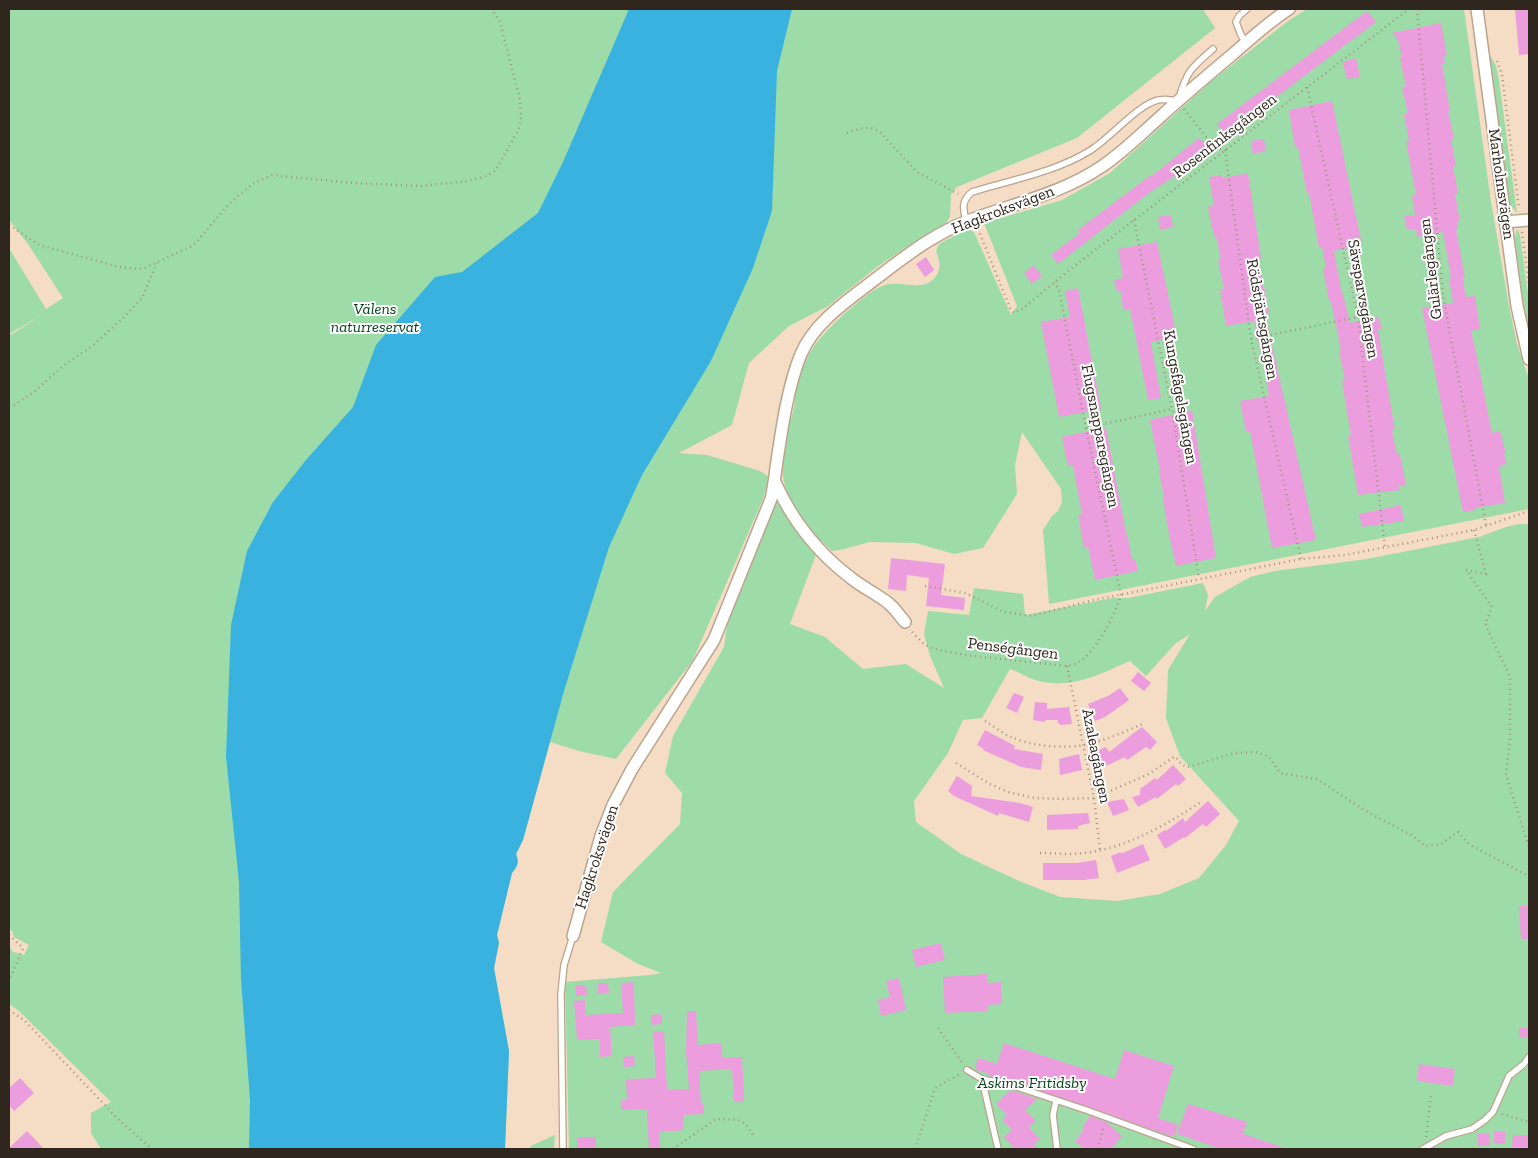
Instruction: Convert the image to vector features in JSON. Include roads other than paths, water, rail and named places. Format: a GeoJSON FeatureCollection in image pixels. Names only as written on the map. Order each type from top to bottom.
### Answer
{"type":"FeatureCollection","features":[{"type":"Feature","properties":{"kind":"street","name":"Hagkroksvägen"},"geometry":{"type":"LineString","coordinates":[[573,936],[601,836],[613,805],[632,769],[714,640],[771,498],[790,392],[801,354],[812,336],[843,305],[926,243],[970,220],[1072,184],[1120,154],[1178,101],[1289,9]]}},
{"type":"Feature","properties":{"kind":"street","name":"Marholmsvägen"},"geometry":{"type":"LineString","coordinates":[[1478,9],[1517,306],[1529,359]]}},
{"type":"Feature","properties":{"kind":"street"},"geometry":{"type":"LineString","coordinates":[[1506,222],[1525,220]]}},
{"type":"Feature","properties":{"kind":"street"},"geometry":{"type":"LineString","coordinates":[[775,482],[785,504],[797,523],[813,542],[851,578],[888,603],[905,622]]}},
{"type":"Feature","properties":{"kind":"lane"},"geometry":{"type":"LineString","coordinates":[[1246,43],[1240,36],[1236,22],[1239,16],[1248,9]]}},
{"type":"Feature","properties":{"kind":"lane"},"geometry":{"type":"LineString","coordinates":[[970,220],[964,203],[966,197],[972,192],[1074,160],[1106,139],[1144,107],[1156,100],[1178,101],[1187,75],[1213,49]]}},
{"type":"Feature","properties":{"kind":"lane","name":"Hagkroksvägen"},"geometry":{"type":"LineString","coordinates":[[563,1149],[561,994],[562,975],[573,936]]}},
{"type":"Feature","properties":{"kind":"lane"},"geometry":{"type":"LineString","coordinates":[[1424,1148],[1446,1136],[1472,1129],[1485,1120],[1493,1112],[1509,1076],[1524,1064],[1529,1057]]}},
{"type":"Feature","properties":{"kind":"lane"},"geometry":{"type":"LineString","coordinates":[[967,1070],[982,1079],[1014,1086],[1107,1117],[1193,1149]]}},
{"type":"Feature","properties":{"kind":"lane"},"geometry":{"type":"LineString","coordinates":[[982,1079],[998,1149]]}},
{"type":"Feature","properties":{"kind":"lane"},"geometry":{"type":"LineString","coordinates":[[1056,1101],[1053,1115],[1057,1149]]}},
{"type":"Feature","properties":{"kind":"water"},"geometry":{"type":"Polygon","coordinates":[[[629,9],[792,9],[777,71],[772,211],[753,268],[711,361],[642,475],[609,547],[564,691],[523,840],[516,854],[517,864],[512,873],[497,935],[499,943],[494,968],[509,1051],[505,1149],[249,1149],[250,1100],[241,980],[239,882],[226,757],[231,625],[247,551],[273,502],[306,460],[353,407],[376,345],[435,277],[462,272],[538,213],[563,162],[629,9]]]}},
{"type":"Feature","properties":{"kind":"park label","name":"Välens naturreservat"},"geometry":{"type":"Point","coordinates":[375,318]}},
{"type":"Feature","properties":{"kind":"park label","name":"Askims Fritidsby"},"geometry":{"type":"Point","coordinates":[1032,1083]}}]}
